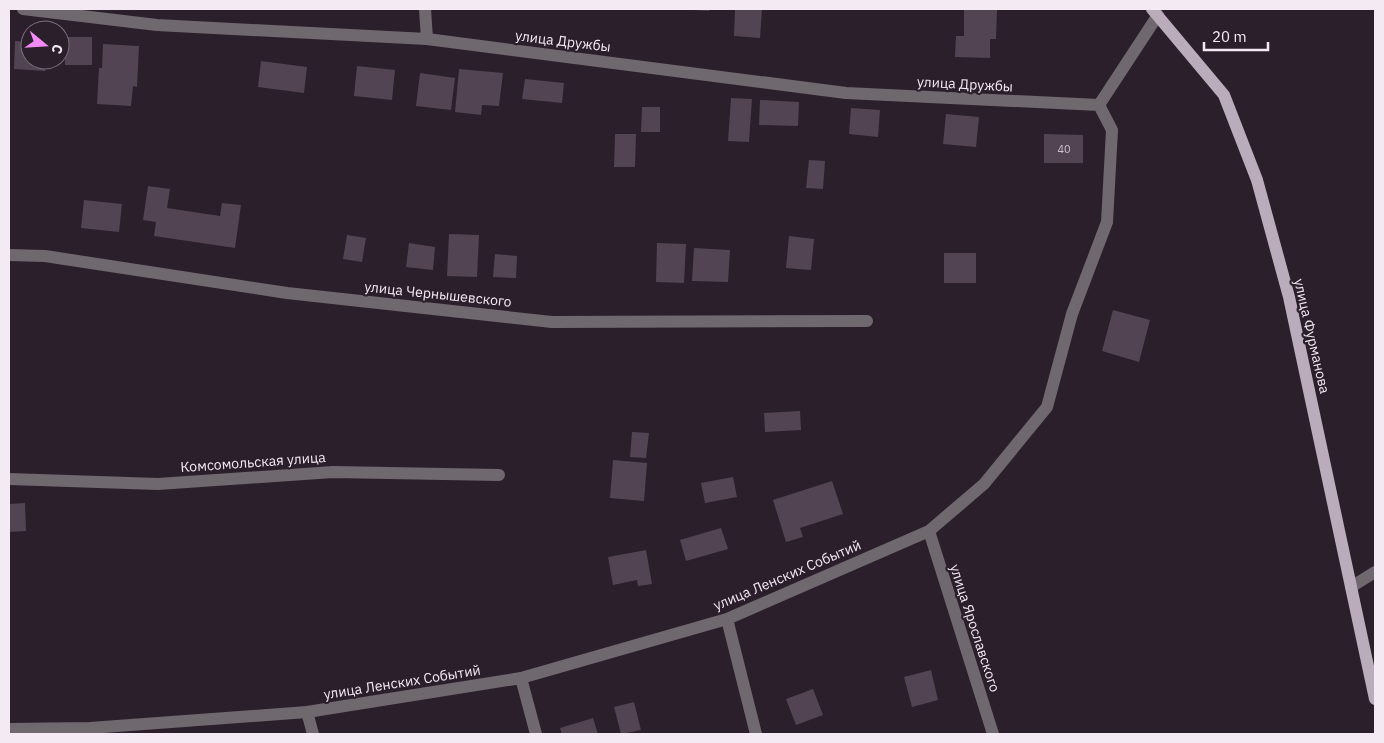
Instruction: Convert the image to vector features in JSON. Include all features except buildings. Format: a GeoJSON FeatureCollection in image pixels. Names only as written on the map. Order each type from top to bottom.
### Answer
{"type":"FeatureCollection","features":[{"type":"Feature","properties":{"kind":"main road","name":"улица Фурманова"},"geometry":{"type":"LineString","coordinates":[[1155,12],[1224,95],[1257,180],[1289,297],[1375,698]]}},
{"type":"Feature","properties":{"kind":"street","name":"улица Дружбы"},"geometry":{"type":"LineString","coordinates":[[23,9],[157,26],[427,39],[846,94],[1099,105]]}},
{"type":"Feature","properties":{"kind":"street"},"geometry":{"type":"LineString","coordinates":[[426,9],[427,39]]}},
{"type":"Feature","properties":{"kind":"street"},"geometry":{"type":"LineString","coordinates":[[1099,105],[1155,12]]}},
{"type":"Feature","properties":{"kind":"street","name":"улица Ленских Событий"},"geometry":{"type":"LineString","coordinates":[[9,729],[90,728],[307,712],[521,678],[727,619],[929,531],[984,484],[1047,407],[1072,314],[1107,222],[1112,130],[1099,105]]}},
{"type":"Feature","properties":{"kind":"street","name":"улица Чернышевского"},"geometry":{"type":"LineString","coordinates":[[9,256],[45,256],[287,293],[552,322],[867,321]]}},
{"type":"Feature","properties":{"kind":"street","name":"Комсомольская улица"},"geometry":{"type":"LineString","coordinates":[[9,479],[158,484],[333,472],[499,475]]}},
{"type":"Feature","properties":{"kind":"street","name":"улица Ярославского"},"geometry":{"type":"LineString","coordinates":[[929,531],[993,734]]}},
{"type":"Feature","properties":{"kind":"street"},"geometry":{"type":"LineString","coordinates":[[1351,587],[1375,572]]}},
{"type":"Feature","properties":{"kind":"street"},"geometry":{"type":"LineString","coordinates":[[727,619],[756,734]]}},
{"type":"Feature","properties":{"kind":"street"},"geometry":{"type":"LineString","coordinates":[[521,678],[536,734]]}},
{"type":"Feature","properties":{"kind":"street"},"geometry":{"type":"LineString","coordinates":[[307,712],[313,734]]}}]}
